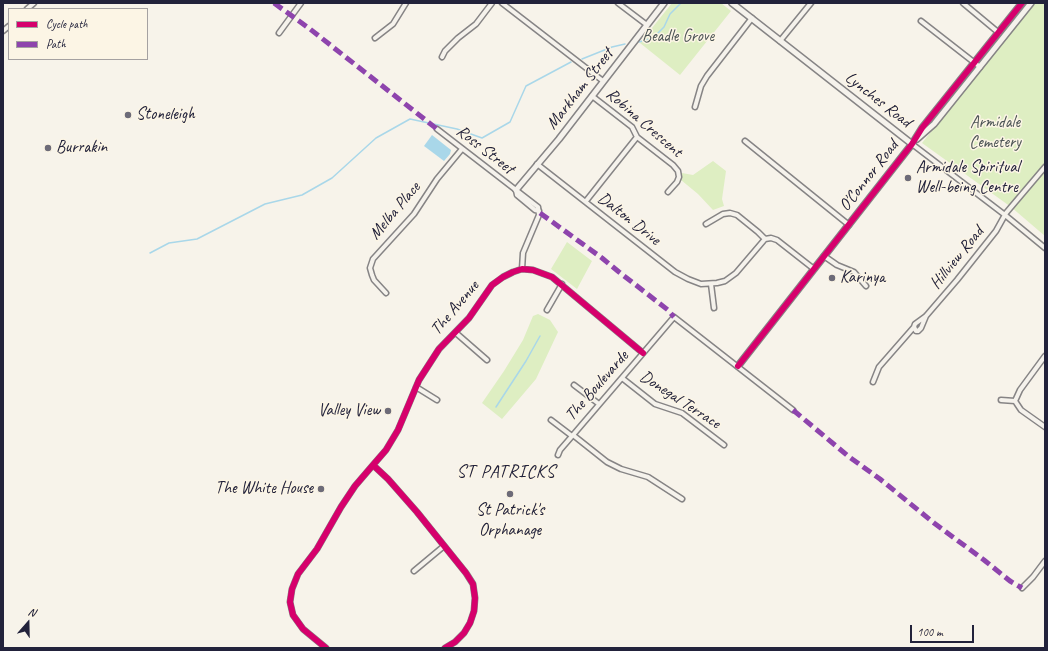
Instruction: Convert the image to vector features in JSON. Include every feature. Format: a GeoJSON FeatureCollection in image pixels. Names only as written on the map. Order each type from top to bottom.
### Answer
{"type":"FeatureCollection","features":[{"type":"Feature","properties":{"kind":"street"},"geometry":{"type":"LineString","coordinates":[[279,33],[301,3]]}},
{"type":"Feature","properties":{"kind":"street"},"geometry":{"type":"LineString","coordinates":[[375,38],[393,24],[406,3]]}},
{"type":"Feature","properties":{"kind":"street"},"geometry":{"type":"LineString","coordinates":[[442,58],[445,51],[458,38],[476,24],[492,3]]}},
{"type":"Feature","properties":{"kind":"street"},"geometry":{"type":"LineString","coordinates":[[502,3],[603,81]]}},
{"type":"Feature","properties":{"kind":"street"},"geometry":{"type":"LineString","coordinates":[[618,3],[647,25]]}},
{"type":"Feature","properties":{"kind":"street","name":"Markham Street"},"geometry":{"type":"LineString","coordinates":[[516,190],[592,96],[664,3]]}},
{"type":"Feature","properties":{"kind":"street","name":"Lynches Road"},"geometry":{"type":"LineString","coordinates":[[732,3],[1005,215],[1045,248]]}},
{"type":"Feature","properties":{"kind":"street"},"geometry":{"type":"LineString","coordinates":[[780,41],[811,3]]}},
{"type":"Feature","properties":{"kind":"street"},"geometry":{"type":"LineString","coordinates":[[963,3],[999,33]]}},
{"type":"Feature","properties":{"kind":"street","name":"O'Connor Road"},"geometry":{"type":"LineString","coordinates":[[738,366],[912,144],[922,128],[1022,3]]}},
{"type":"Feature","properties":{"kind":"street","name":"O'Connor Road"},"geometry":{"type":"LineString","coordinates":[[912,144],[934,124],[1031,3]]}},
{"type":"Feature","properties":{"kind":"street"},"geometry":{"type":"LineString","coordinates":[[695,107],[707,76],[752,18]]}},
{"type":"Feature","properties":{"kind":"street"},"geometry":{"type":"LineString","coordinates":[[921,21],[980,67]]}},
{"type":"Feature","properties":{"kind":"street","name":"Robina Crescent"},"geometry":{"type":"LineString","coordinates":[[592,96],[632,127],[637,137],[678,171],[679,177],[677,182],[668,192]]}},
{"type":"Feature","properties":{"kind":"street","name":"Ross Street"},"geometry":{"type":"LineString","coordinates":[[437,129],[538,206],[539,212],[523,253],[522,270]]}},
{"type":"Feature","properties":{"kind":"street"},"geometry":{"type":"LineString","coordinates":[[586,201],[637,137]]}},
{"type":"Feature","properties":{"kind":"street"},"geometry":{"type":"LineString","coordinates":[[745,141],[849,225]]}},
{"type":"Feature","properties":{"kind":"street","name":"Melba Place"},"geometry":{"type":"LineString","coordinates":[[386,293],[374,280],[372,275],[370,268],[373,259],[414,214],[437,180],[462,149]]}},
{"type":"Feature","properties":{"kind":"street","name":"Dalton Drive"},"geometry":{"type":"LineString","coordinates":[[537,164],[675,272],[701,284],[711,284]]}},
{"type":"Feature","properties":{"kind":"street","name":"Hillview Road"},"geometry":{"type":"LineString","coordinates":[[873,382],[879,367],[957,280],[991,237],[1011,207],[1045,167]]}},
{"type":"Feature","properties":{"kind":"street"},"geometry":{"type":"LineString","coordinates":[[706,224],[723,214],[730,213],[737,215],[765,239]]}},
{"type":"Feature","properties":{"kind":"street"},"geometry":{"type":"LineString","coordinates":[[714,308],[711,284],[724,281],[736,273],[765,239],[771,238],[777,240],[814,269]]}},
{"type":"Feature","properties":{"kind":"street"},"geometry":{"type":"LineString","coordinates":[[824,256],[837,265],[854,272],[866,286]]}},
{"type":"Feature","properties":{"kind":"street","name":"The Avenue"},"geometry":{"type":"LineString","coordinates":[[326,648],[303,629],[293,615],[290,602],[292,589],[298,574],[317,549],[355,486],[386,450],[398,430],[416,387],[427,366],[439,349],[469,318],[492,285],[502,277],[522,270],[543,272],[562,284],[643,353]]}},
{"type":"Feature","properties":{"kind":"street"},"geometry":{"type":"LineString","coordinates":[[547,310],[562,284]]}},
{"type":"Feature","properties":{"kind":"street","name":"Hillview Road"},"geometry":{"type":"LineString","coordinates":[[914,327],[916,331],[919,330],[925,321],[926,316]]}},
{"type":"Feature","properties":{"kind":"street","name":"The Boulevarde"},"geometry":{"type":"LineString","coordinates":[[558,455],[560,450],[674,317],[738,366]]}},
{"type":"Feature","properties":{"kind":"street"},"geometry":{"type":"LineString","coordinates":[[456,333],[486,360]]}},
{"type":"Feature","properties":{"kind":"street"},"geometry":{"type":"LineString","coordinates":[[1015,402],[1020,390],[1045,356]]}},
{"type":"Feature","properties":{"kind":"street"},"geometry":{"type":"LineString","coordinates":[[738,366],[794,410]]}},
{"type":"Feature","properties":{"kind":"street","name":"Donegal Terrace"},"geometry":{"type":"LineString","coordinates":[[622,378],[655,404],[682,413],[724,445]]}},
{"type":"Feature","properties":{"kind":"street"},"geometry":{"type":"LineString","coordinates":[[574,385],[599,404]]}},
{"type":"Feature","properties":{"kind":"street"},"geometry":{"type":"LineString","coordinates":[[416,387],[437,400]]}},
{"type":"Feature","properties":{"kind":"street"},"geometry":{"type":"LineString","coordinates":[[1001,400],[1015,402],[1021,410],[1045,427]]}},
{"type":"Feature","properties":{"kind":"street"},"geometry":{"type":"LineString","coordinates":[[551,420],[607,462],[621,469],[648,477],[682,499]]}},
{"type":"Feature","properties":{"kind":"street"},"geometry":{"type":"LineString","coordinates":[[373,465],[388,479],[411,505],[466,573],[473,584],[476,598],[474,611],[464,633],[455,642],[445,648]]}},
{"type":"Feature","properties":{"kind":"street"},"geometry":{"type":"LineString","coordinates":[[414,571],[444,546]]}},
{"type":"Feature","properties":{"kind":"street"},"geometry":{"type":"LineString","coordinates":[[1022,588],[1033,577],[1045,561]]}},
{"type":"Feature","properties":{"kind":"green space","name":"Beadle Grove"},"geometry":{"type":"Polygon","coordinates":[[[672,3],[721,3],[731,11],[680,75],[640,43],[672,3]]]}},
{"type":"Feature","properties":{"kind":"green space","name":"Armidale Cemetery"},"geometry":{"type":"Polygon","coordinates":[[[1034,3],[1045,3],[1045,236],[1011,207],[922,143],[1034,3]]]}},
{"type":"Feature","properties":{"kind":"green space"},"geometry":{"type":"Polygon","coordinates":[[[713,161],[726,171],[722,199],[724,206],[713,210],[698,194],[681,180],[682,173],[693,175],[713,161]]]}},
{"type":"Feature","properties":{"kind":"green space"},"geometry":{"type":"Polygon","coordinates":[[[567,242],[592,261],[577,289],[551,269],[567,242]]]}},
{"type":"Feature","properties":{"kind":"green space"},"geometry":{"type":"Polygon","coordinates":[[[538,314],[550,320],[558,332],[536,379],[502,419],[482,403],[523,340],[533,316],[538,314]]]}},
{"type":"Feature","properties":{"kind":"water"},"geometry":{"type":"Polygon","coordinates":[[[432,135],[451,150],[450,154],[444,161],[424,146],[432,135]]]}},
{"type":"Feature","properties":{"kind":"waterway"},"geometry":{"type":"LineString","coordinates":[[639,42],[653,38],[664,27],[670,14],[681,3]]}},
{"type":"Feature","properties":{"kind":"waterway"},"geometry":{"type":"LineString","coordinates":[[582,59],[612,47],[625,44]]}},
{"type":"Feature","properties":{"kind":"waterway"},"geometry":{"type":"LineString","coordinates":[[150,253],[169,243],[197,239],[265,204],[302,195],[332,178],[376,138],[410,119],[457,129],[482,138],[510,122],[526,86],[571,62]]}},
{"type":"Feature","properties":{"kind":"waterway"},"geometry":{"type":"LineString","coordinates":[[496,407],[526,361],[540,336]]}},
{"type":"Feature","properties":{"kind":"marked path"},"geometry":{"type":"LineString","coordinates":[[274,3],[310,29],[437,129]]}},
{"type":"Feature","properties":{"kind":"marked path"},"geometry":{"type":"LineString","coordinates":[[540,213],[602,258],[668,310],[674,317]]}},
{"type":"Feature","properties":{"kind":"marked path"},"geometry":{"type":"LineString","coordinates":[[793,410],[848,456],[880,479],[934,523],[1010,581],[1022,588]]}},
{"type":"Feature","properties":{"kind":"cycle path"},"geometry":{"type":"LineString","coordinates":[[738,366],[912,144],[922,128],[1022,3]]}},
{"type":"Feature","properties":{"kind":"cycle path"},"geometry":{"type":"LineString","coordinates":[[373,465],[386,450],[398,430],[419,380],[439,349],[469,318],[492,285],[513,272],[522,269],[533,270],[552,277],[643,353]]}},
{"type":"Feature","properties":{"kind":"cycle path"},"geometry":{"type":"LineString","coordinates":[[326,648],[303,629],[293,615],[290,602],[292,589],[298,574],[317,549],[341,507],[355,486],[373,465],[388,479],[417,512],[466,573],[473,584],[475,598],[474,611],[470,623],[464,633],[455,642],[445,648]]}},
{"type":"Feature","properties":{"kind":"place","name":"Stoneleigh"},"geometry":{"type":"Point","coordinates":[128,115]}},
{"type":"Feature","properties":{"kind":"place","name":"Burrakin"},"geometry":{"type":"Point","coordinates":[48,148]}},
{"type":"Feature","properties":{"kind":"place","name":"Armidale Spiritual Well-being Centre"},"geometry":{"type":"Point","coordinates":[908,178]}},
{"type":"Feature","properties":{"kind":"place","name":"Karinya"},"geometry":{"type":"Point","coordinates":[832,278]}},
{"type":"Feature","properties":{"kind":"place","name":"Valley View"},"geometry":{"type":"Point","coordinates":[388,411]}},
{"type":"Feature","properties":{"kind":"place","name":"The White House"},"geometry":{"type":"Point","coordinates":[321,489]}},
{"type":"Feature","properties":{"kind":"place","name":"St Patrick's Orphanage"},"geometry":{"type":"Point","coordinates":[510,494]}},
{"type":"Feature","properties":{"kind":"district","name":"ST PATRICKS"},"geometry":{"type":"Point","coordinates":[506,472]}}]}
